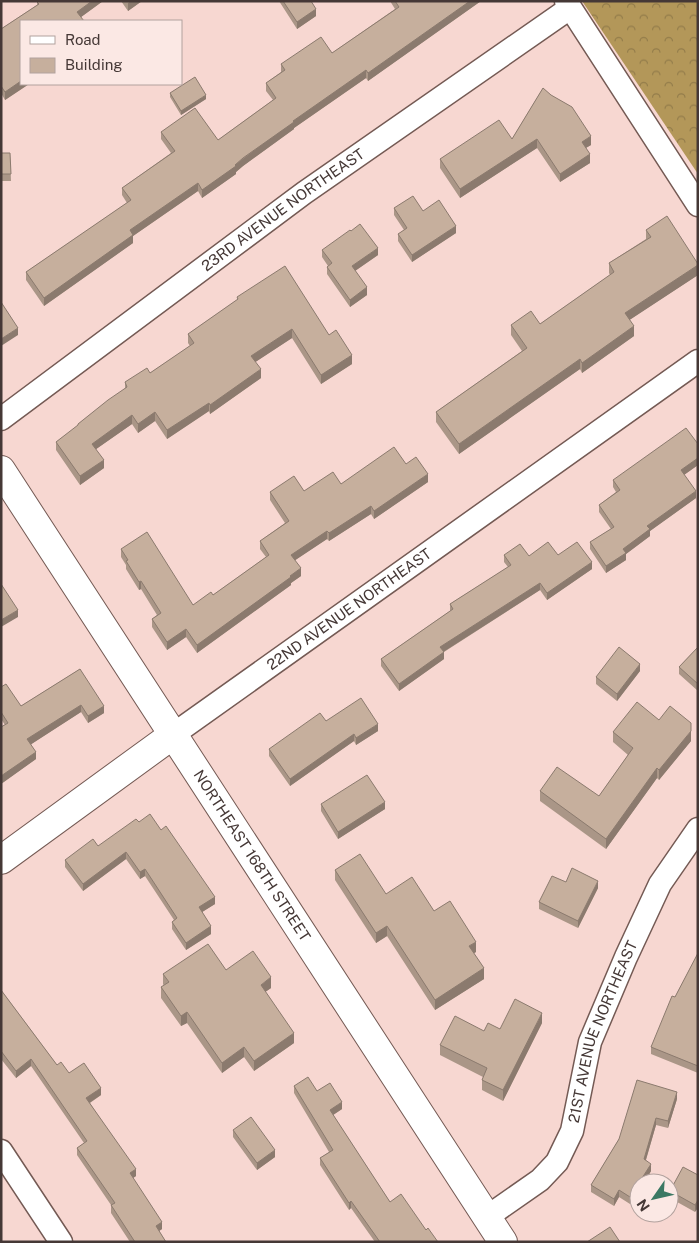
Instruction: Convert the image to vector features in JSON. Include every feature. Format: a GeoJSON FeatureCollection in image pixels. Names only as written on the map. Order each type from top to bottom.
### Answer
{"type":"FeatureCollection","features":[{"type":"Feature","properties":{"kind":"street"},"geometry":{"type":"LineString","coordinates":[[568,4],[698,205]]}},
{"type":"Feature","properties":{"kind":"street","name":"23RD AVENUE NORTHEAST"},"geometry":{"type":"LineString","coordinates":[[1,419],[304,193],[568,4]]}},
{"type":"Feature","properties":{"kind":"street","name":"22ND AVENUE NORTHEAST"},"geometry":{"type":"LineString","coordinates":[[1,860],[174,734],[698,361]]}},
{"type":"Feature","properties":{"kind":"street","name":"NORTHEAST 168TH STREET"},"geometry":{"type":"LineString","coordinates":[[1,470],[503,1242]]}},
{"type":"Feature","properties":{"kind":"street","name":"21ST AVENUE NORTHEAST"},"geometry":{"type":"LineString","coordinates":[[487,1217],[540,1180],[557,1162],[572,1131],[590,1042],[626,957],[660,884],[698,829]]}},
{"type":"Feature","properties":{"kind":"street"},"geometry":{"type":"LineString","coordinates":[[1,1151],[61,1242]]}},
{"type":"Feature","properties":{"kind":"green space"},"geometry":{"type":"Polygon","coordinates":[[[582,1],[698,1],[698,174],[582,1]]]}},
{"type":"Feature","properties":{"kind":"building"},"geometry":{"type":"Polygon","coordinates":[[[92,1],[77,12],[83,20],[20,20],[20,82],[5,92],[1,86],[1,29],[39,4],[37,2],[92,1]]]}},
{"type":"Feature","properties":{"kind":"building"},"geometry":{"type":"Polygon","coordinates":[[[283,1],[311,1],[316,9],[297,22],[283,1]]]}},
{"type":"Feature","properties":{"kind":"building"},"geometry":{"type":"Polygon","coordinates":[[[395,1],[470,1],[368,73],[366,70],[293,121],[202,190],[198,183],[130,230],[133,235],[44,298],[26,272],[131,200],[122,188],[175,151],[161,132],[195,108],[218,140],[276,98],[266,83],[285,70],[281,64],[321,37],[332,53],[399,7],[395,1]]]}},
{"type":"Feature","properties":{"kind":"building"},"geometry":{"type":"Polygon","coordinates":[[[195,77],[206,95],[181,111],[170,93],[195,77]]]}},
{"type":"Feature","properties":{"kind":"building"},"geometry":{"type":"Polygon","coordinates":[[[543,88],[572,107],[591,136],[582,142],[590,154],[560,174],[537,139],[460,189],[440,159],[499,120],[512,139],[543,88]]]}},
{"type":"Feature","properties":{"kind":"building"},"geometry":{"type":"Polygon","coordinates":[[[1,153],[10,153],[11,174],[1,174],[1,153]]]}},
{"type":"Feature","properties":{"kind":"building"},"geometry":{"type":"Polygon","coordinates":[[[413,196],[423,211],[439,200],[456,226],[412,255],[398,234],[407,228],[394,208],[413,196]]]}},
{"type":"Feature","properties":{"kind":"building"},"geometry":{"type":"Polygon","coordinates":[[[667,216],[698,265],[625,313],[634,326],[582,363],[580,359],[459,444],[436,412],[527,348],[511,325],[531,311],[540,324],[614,272],[609,263],[651,237],[646,230],[667,216]]]}},
{"type":"Feature","properties":{"kind":"building"},"geometry":{"type":"Polygon","coordinates":[[[360,224],[378,248],[352,266],[367,287],[350,300],[327,267],[332,263],[322,250],[360,224]]]}},
{"type":"Feature","properties":{"kind":"building"},"geometry":{"type":"Polygon","coordinates":[[[285,266],[329,335],[336,330],[352,355],[321,375],[292,329],[251,356],[261,369],[210,405],[209,403],[167,430],[155,412],[138,424],[132,415],[92,444],[104,460],[80,476],[56,442],[127,387],[125,382],[147,368],[150,373],[194,343],[188,334],[238,299],[237,297],[285,266]]]}},
{"type":"Feature","properties":{"kind":"building"},"geometry":{"type":"Polygon","coordinates":[[[1,302],[18,328],[1,339],[1,302]]]}},
{"type":"Feature","properties":{"kind":"building"},"geometry":{"type":"Polygon","coordinates":[[[686,428],[698,444],[698,458],[681,470],[696,491],[647,526],[650,529],[623,549],[626,553],[606,566],[590,542],[614,527],[599,505],[620,490],[613,480],[686,428]]]}},
{"type":"Feature","properties":{"kind":"building"},"geometry":{"type":"Polygon","coordinates":[[[394,447],[406,464],[416,457],[428,474],[374,511],[371,506],[329,533],[327,531],[291,555],[301,568],[197,645],[186,629],[167,642],[152,619],[161,613],[141,581],[139,582],[121,549],[147,532],[193,605],[211,592],[213,595],[269,555],[260,541],[289,521],[270,492],[294,476],[304,491],[333,472],[341,484],[394,447]]]}},
{"type":"Feature","properties":{"kind":"building"},"geometry":{"type":"Polygon","coordinates":[[[548,542],[558,555],[577,542],[592,562],[547,593],[540,583],[440,647],[444,652],[399,684],[381,659],[453,609],[450,604],[511,565],[504,555],[520,544],[529,556],[548,542]]]}},
{"type":"Feature","properties":{"kind":"building"},"geometry":{"type":"Polygon","coordinates":[[[1,584],[18,610],[1,620],[1,584]]]}},
{"type":"Feature","properties":{"kind":"building"},"geometry":{"type":"Polygon","coordinates":[[[619,647],[640,664],[617,694],[596,677],[619,647]]]}},
{"type":"Feature","properties":{"kind":"building"},"geometry":{"type":"Polygon","coordinates":[[[698,647],[698,684],[679,667],[698,647]]]}},
{"type":"Feature","properties":{"kind":"building"},"geometry":{"type":"Polygon","coordinates":[[[80,669],[104,706],[88,716],[81,705],[27,739],[36,752],[1,776],[1,727],[8,723],[1,712],[1,687],[6,684],[21,706],[80,669]]]}},
{"type":"Feature","properties":{"kind":"building"},"geometry":{"type":"Polygon","coordinates":[[[361,698],[378,724],[356,738],[354,734],[290,779],[269,749],[320,713],[326,721],[361,698]]]}},
{"type":"Feature","properties":{"kind":"building"},"geometry":{"type":"Polygon","coordinates":[[[637,702],[659,720],[670,706],[691,723],[691,731],[659,770],[657,768],[606,839],[540,791],[557,767],[599,796],[633,748],[613,732],[637,702]]]}},
{"type":"Feature","properties":{"kind":"building"},"geometry":{"type":"Polygon","coordinates":[[[367,775],[385,802],[338,832],[321,804],[367,775]]]}},
{"type":"Feature","properties":{"kind":"building"},"geometry":{"type":"Polygon","coordinates":[[[150,814],[161,830],[166,826],[215,897],[199,907],[211,926],[186,943],[172,922],[177,918],[145,869],[140,872],[126,852],[83,884],[65,860],[93,839],[98,846],[136,819],[139,822],[150,814]]]}},
{"type":"Feature","properties":{"kind":"building"},"geometry":{"type":"Polygon","coordinates":[[[360,854],[386,894],[412,877],[434,911],[450,901],[476,942],[469,946],[484,968],[435,1000],[387,926],[376,933],[335,870],[360,854]]]}},
{"type":"Feature","properties":{"kind":"building"},"geometry":{"type":"Polygon","coordinates":[[[572,868],[598,881],[578,921],[539,902],[552,876],[566,882],[572,868]]]}},
{"type":"Feature","properties":{"kind":"building"},"geometry":{"type":"Polygon","coordinates":[[[208,944],[226,970],[253,951],[271,977],[261,985],[294,1033],[254,1061],[244,1047],[222,1063],[187,1012],[181,1016],[161,987],[169,982],[163,974],[208,944]]]}},
{"type":"Feature","properties":{"kind":"building"},"geometry":{"type":"Polygon","coordinates":[[[698,953],[698,1066],[651,1047],[672,996],[675,997],[698,953]]]}},
{"type":"Feature","properties":{"kind":"building"},"geometry":{"type":"Polygon","coordinates":[[[1,990],[57,1065],[61,1062],[69,1073],[84,1063],[101,1088],[86,1098],[136,1169],[130,1173],[162,1222],[156,1226],[166,1242],[135,1242],[111,1205],[115,1203],[77,1148],[87,1141],[31,1059],[16,1071],[1,1051],[1,990]]]}},
{"type":"Feature","properties":{"kind":"building"},"geometry":{"type":"Polygon","coordinates":[[[515,999],[542,1013],[503,1090],[482,1080],[487,1068],[440,1045],[455,1016],[484,1031],[488,1023],[500,1029],[515,999]]]}},
{"type":"Feature","properties":{"kind":"building"},"geometry":{"type":"Polygon","coordinates":[[[308,1077],[317,1091],[330,1083],[342,1102],[330,1110],[390,1202],[401,1194],[426,1230],[428,1228],[438,1242],[380,1242],[351,1201],[349,1203],[320,1158],[333,1150],[294,1086],[308,1077]]]}},
{"type":"Feature","properties":{"kind":"building"},"geometry":{"type":"Polygon","coordinates":[[[637,1080],[677,1092],[668,1121],[656,1118],[644,1159],[651,1164],[645,1173],[629,1173],[629,1196],[619,1190],[614,1199],[591,1185],[619,1139],[637,1080]]]}},
{"type":"Feature","properties":{"kind":"building"},"geometry":{"type":"Polygon","coordinates":[[[251,1117],[275,1150],[257,1163],[233,1130],[251,1117]]]}},
{"type":"Feature","properties":{"kind":"building"},"geometry":{"type":"Polygon","coordinates":[[[683,1167],[698,1175],[698,1200],[695,1205],[679,1196],[679,1174],[683,1167]]]}},
{"type":"Feature","properties":{"kind":"building"},"geometry":{"type":"Polygon","coordinates":[[[610,1227],[620,1242],[587,1242],[610,1227]]]}}]}
